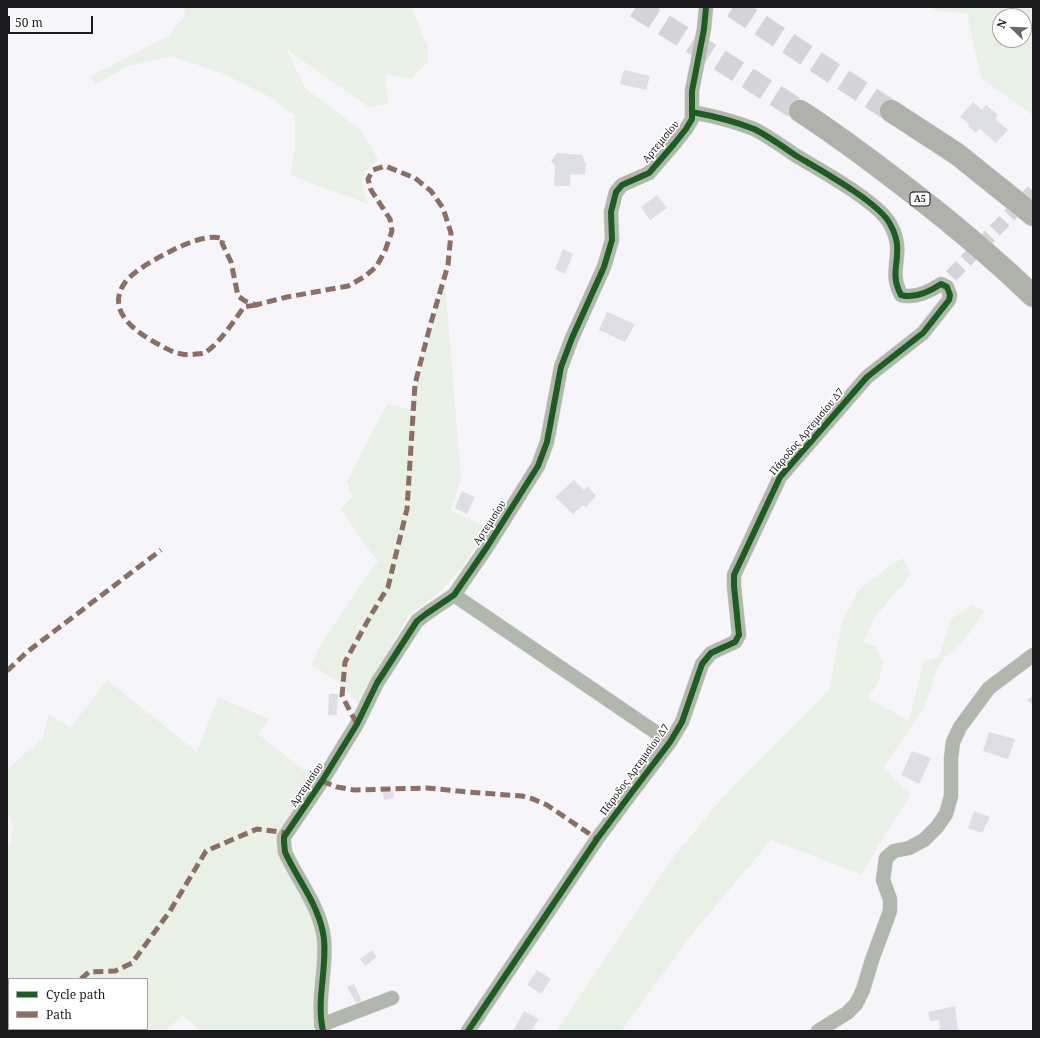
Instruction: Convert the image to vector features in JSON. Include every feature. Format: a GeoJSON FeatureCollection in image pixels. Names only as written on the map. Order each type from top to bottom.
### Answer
{"type":"FeatureCollection","features":[{"type":"Feature","properties":{"kind":"highway","name":"Α5"},"geometry":{"type":"LineString","coordinates":[[800,111],[857,150],[906,188],[976,245],[1033,296]]}},
{"type":"Feature","properties":{"kind":"highway"},"geometry":{"type":"LineString","coordinates":[[891,111],[957,154],[1033,215]]}},
{"type":"Feature","properties":{"kind":"street","name":"Αρτεμισίου"},"geometry":{"type":"LineString","coordinates":[[322,1028],[320,1009],[324,953],[322,928],[314,906],[288,857],[284,846],[284,837],[322,781],[357,724],[377,683],[417,621],[454,595],[487,547],[538,466],[547,442],[561,367],[572,338],[604,267],[612,240],[611,212],[616,192],[622,185],[642,176],[655,166],[686,129],[692,119],[692,91],[704,29],[706,7]]}},
{"type":"Feature","properties":{"kind":"street","name":"Πάροδος Αρτεμισίου Δ7"},"geometry":{"type":"LineString","coordinates":[[468,1031],[597,839],[670,742],[682,722],[702,664],[711,653],[735,642],[739,635],[734,575],[780,477],[867,376],[923,334],[949,300],[950,295],[946,280],[916,296],[908,297],[901,295],[897,287],[895,276],[897,246],[894,233],[889,222],[878,210],[862,197],[756,130],[718,117],[692,112]]}},
{"type":"Feature","properties":{"kind":"street"},"geometry":{"type":"LineString","coordinates":[[454,595],[670,742]]}},
{"type":"Feature","properties":{"kind":"street"},"geometry":{"type":"LineString","coordinates":[[818,1031],[847,1013],[856,1004],[863,990],[890,911],[890,899],[883,880],[886,858],[894,851],[909,848],[924,840],[946,814],[950,796],[950,758],[953,742],[960,727],[988,688],[1033,655]]}},
{"type":"Feature","properties":{"kind":"street"},"geometry":{"type":"LineString","coordinates":[[322,1028],[392,998]]}},
{"type":"Feature","properties":{"kind":"shaded area"},"geometry":{"type":"Polygon","coordinates":[[[184,7],[411,7],[428,47],[428,62],[411,79],[385,74],[388,104],[369,107],[286,49],[306,89],[361,130],[378,159],[364,175],[363,179],[368,204],[290,175],[295,148],[295,116],[272,98],[222,73],[171,56],[125,67],[97,84],[89,77],[167,37],[185,16],[184,7]]]}},
{"type":"Feature","properties":{"kind":"shaded area"},"geometry":{"type":"Polygon","coordinates":[[[931,7],[1033,7],[1033,115],[981,78],[967,13],[936,11],[931,7]]]}},
{"type":"Feature","properties":{"kind":"shaded area"},"geometry":{"type":"Polygon","coordinates":[[[445,280],[461,478],[451,511],[489,527],[463,566],[441,591],[408,616],[359,705],[339,682],[312,665],[320,645],[378,561],[364,544],[341,509],[352,497],[347,481],[387,404],[409,409],[445,280]]]}},
{"type":"Feature","properties":{"kind":"shaded area"},"geometry":{"type":"Polygon","coordinates":[[[903,558],[911,574],[873,620],[864,642],[876,647],[883,663],[878,683],[868,698],[909,721],[924,661],[939,657],[951,619],[972,605],[985,611],[963,642],[945,657],[937,670],[925,706],[883,768],[911,794],[861,874],[771,840],[693,933],[621,1031],[556,1031],[675,855],[729,790],[829,690],[842,621],[859,590],[891,565],[903,558]]]}},
{"type":"Feature","properties":{"kind":"shaded area"},"geometry":{"type":"Polygon","coordinates":[[[107,680],[197,752],[218,697],[269,719],[258,734],[316,780],[282,838],[317,925],[318,1031],[200,1031],[183,1015],[165,1031],[7,1031],[7,850],[11,840],[13,826],[7,809],[7,770],[43,737],[49,714],[70,728],[107,680]]]}},
{"type":"Feature","properties":{"kind":"building"},"geometry":{"type":"Polygon","coordinates":[[[624,70],[650,76],[646,90],[620,84],[624,70]]]}},
{"type":"Feature","properties":{"kind":"building"},"geometry":{"type":"Polygon","coordinates":[[[973,102],[982,110],[986,105],[998,115],[995,119],[1008,130],[996,143],[980,129],[976,133],[968,126],[969,124],[960,117],[973,102]]]}},
{"type":"Feature","properties":{"kind":"building"},"geometry":{"type":"Polygon","coordinates":[[[557,153],[582,155],[586,164],[585,174],[570,175],[570,186],[554,186],[555,165],[551,161],[557,153]]]}},
{"type":"Feature","properties":{"kind":"building"},"geometry":{"type":"Polygon","coordinates":[[[657,195],[667,208],[650,220],[641,207],[657,195]]]}},
{"type":"Feature","properties":{"kind":"building"},"geometry":{"type":"Polygon","coordinates":[[[563,249],[573,254],[565,274],[555,269],[563,249]]]}},
{"type":"Feature","properties":{"kind":"building"},"geometry":{"type":"Polygon","coordinates":[[[607,312],[635,324],[625,342],[599,330],[607,312]]]}},
{"type":"Feature","properties":{"kind":"building"},"geometry":{"type":"Polygon","coordinates":[[[574,480],[584,490],[588,486],[596,496],[586,507],[583,505],[573,514],[555,497],[574,480]]]}},
{"type":"Feature","properties":{"kind":"building"},"geometry":{"type":"Polygon","coordinates":[[[462,491],[475,497],[467,514],[455,508],[462,491]]]}},
{"type":"Feature","properties":{"kind":"building"},"geometry":{"type":"Polygon","coordinates":[[[329,694],[338,694],[337,715],[328,715],[329,694]]]}},
{"type":"Feature","properties":{"kind":"building"},"geometry":{"type":"Polygon","coordinates":[[[1033,696],[1033,705],[1027,700],[1033,696]]]}},
{"type":"Feature","properties":{"kind":"building"},"geometry":{"type":"Polygon","coordinates":[[[989,732],[1015,739],[1008,759],[983,751],[989,732]]]}},
{"type":"Feature","properties":{"kind":"building"},"geometry":{"type":"Polygon","coordinates":[[[912,751],[931,758],[919,784],[901,775],[912,751]]]}},
{"type":"Feature","properties":{"kind":"building"},"geometry":{"type":"Polygon","coordinates":[[[393,791],[394,798],[384,800],[383,792],[393,791]]]}},
{"type":"Feature","properties":{"kind":"building"},"geometry":{"type":"Polygon","coordinates":[[[974,811],[990,817],[982,833],[968,828],[974,811]]]}},
{"type":"Feature","properties":{"kind":"building"},"geometry":{"type":"Polygon","coordinates":[[[372,950],[377,957],[365,966],[360,959],[372,950]]]}},
{"type":"Feature","properties":{"kind":"building"},"geometry":{"type":"Polygon","coordinates":[[[537,970],[551,979],[541,994],[527,985],[537,970]]]}},
{"type":"Feature","properties":{"kind":"building"},"geometry":{"type":"Polygon","coordinates":[[[354,984],[362,1001],[356,1003],[347,987],[354,984]]]}},
{"type":"Feature","properties":{"kind":"building"},"geometry":{"type":"Polygon","coordinates":[[[955,1006],[958,1031],[940,1031],[939,1020],[930,1021],[928,1012],[955,1006]]]}},
{"type":"Feature","properties":{"kind":"building"},"geometry":{"type":"Polygon","coordinates":[[[524,1011],[539,1019],[531,1031],[513,1031],[524,1011]]]}},
{"type":"Feature","properties":{"kind":"tunnel"},"geometry":{"type":"LineString","coordinates":[[636,7],[800,111]]}},
{"type":"Feature","properties":{"kind":"tunnel"},"geometry":{"type":"LineString","coordinates":[[733,7],[891,111]]}},
{"type":"Feature","properties":{"kind":"tunnel"},"geometry":{"type":"LineString","coordinates":[[951,276],[1033,191]]}},
{"type":"Feature","properties":{"kind":"marked path"},"geometry":{"type":"LineString","coordinates":[[256,305],[244,307],[226,332],[209,350],[203,353],[185,355],[156,343],[132,327],[121,312],[119,294],[128,279],[139,269],[153,260],[191,242],[211,237],[223,239],[222,243],[231,262],[238,296],[245,301],[256,305],[287,297],[348,286],[364,277],[376,267],[385,251],[392,231],[390,219],[371,190],[368,179],[373,170],[385,166],[415,178],[431,191],[443,208],[451,233],[448,265],[415,384],[407,509],[388,587],[345,662],[342,696],[357,724]]}},
{"type":"Feature","properties":{"kind":"marked path"},"geometry":{"type":"LineString","coordinates":[[7,671],[27,652],[161,550]]}},
{"type":"Feature","properties":{"kind":"marked path"},"geometry":{"type":"LineString","coordinates":[[322,781],[337,787],[354,790],[427,788],[522,796],[547,805],[597,839]]}},
{"type":"Feature","properties":{"kind":"marked path"},"geometry":{"type":"LineString","coordinates":[[82,978],[89,972],[115,971],[132,963],[170,911],[206,851],[257,829],[287,833]]}},
{"type":"Feature","properties":{"kind":"cycle path"},"geometry":{"type":"LineString","coordinates":[[323,1031],[321,1019],[321,996],[325,951],[322,927],[308,894],[285,852],[284,837],[322,781],[357,724],[377,683],[417,621],[454,595],[487,547],[538,466],[547,442],[561,367],[572,338],[604,267],[612,240],[611,212],[616,192],[622,185],[649,173],[686,129],[692,119],[692,91],[704,29],[706,7]]}},
{"type":"Feature","properties":{"kind":"cycle path"},"geometry":{"type":"LineString","coordinates":[[468,1031],[597,839],[670,742],[682,722],[702,664],[711,653],[735,642],[739,635],[734,575],[780,477],[867,377],[923,333],[949,300],[950,295],[947,287],[941,284],[922,294],[911,296],[901,295],[895,275],[897,244],[894,232],[884,215],[861,196],[754,129],[723,119],[692,112]]}}]}
